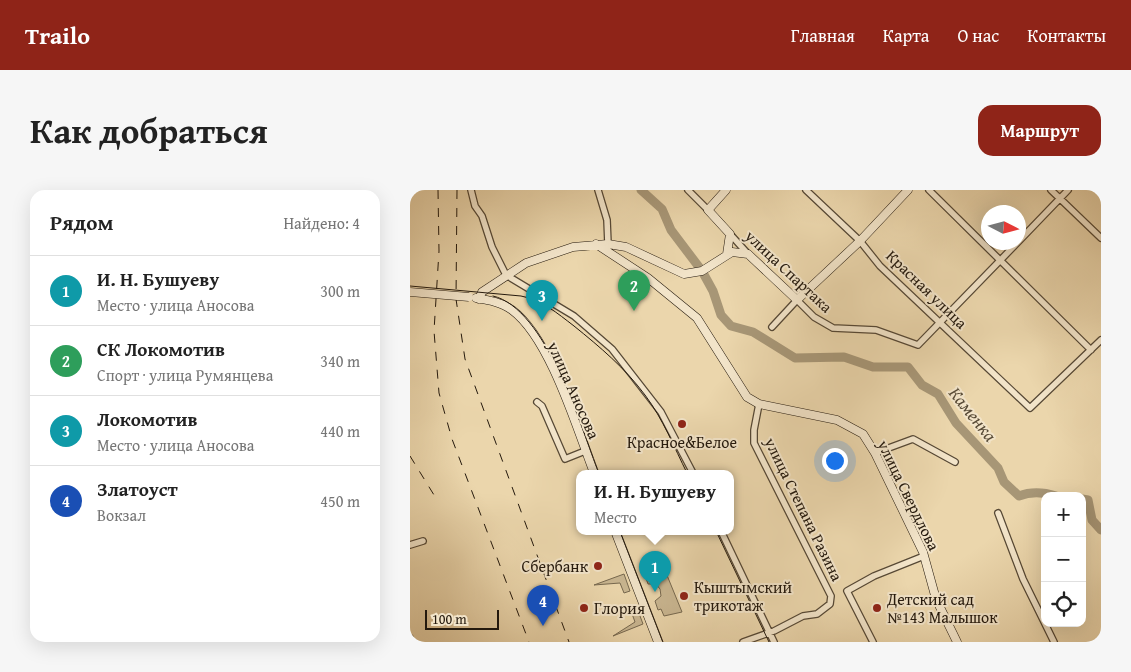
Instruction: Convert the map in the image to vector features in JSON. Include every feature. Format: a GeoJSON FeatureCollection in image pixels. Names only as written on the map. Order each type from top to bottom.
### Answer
{"type":"FeatureCollection","features":[{"type":"Feature","properties":{"kind":"street"},"geometry":{"type":"LineString","coordinates":[[471,190],[475,206],[482,216],[492,247],[506,275],[574,316],[612,349],[661,412],[691,470]]}},
{"type":"Feature","properties":{"kind":"street"},"geometry":{"type":"LineString","coordinates":[[598,190],[607,220],[608,244]]}},
{"type":"Feature","properties":{"kind":"street","name":"улица Спартака"},"geometry":{"type":"LineString","coordinates":[[688,190],[748,254],[814,317],[833,328],[876,330],[918,345],[940,321]]}},
{"type":"Feature","properties":{"kind":"street"},"geometry":{"type":"LineString","coordinates":[[708,210],[726,190]]}},
{"type":"Feature","properties":{"kind":"street","name":"Красная улица"},"geometry":{"type":"LineString","coordinates":[[806,190],[860,241],[880,266],[1030,408],[1091,350]]}},
{"type":"Feature","properties":{"kind":"street"},"geometry":{"type":"LineString","coordinates":[[772,327],[797,300],[860,241],[908,190]]}},
{"type":"Feature","properties":{"kind":"street"},"geometry":{"type":"LineString","coordinates":[[929,190],[1091,350],[1101,340]]}},
{"type":"Feature","properties":{"kind":"street"},"geometry":{"type":"LineString","coordinates":[[1051,190],[1101,238]]}},
{"type":"Feature","properties":{"kind":"street"},"geometry":{"type":"LineString","coordinates":[[1026,234],[1068,190]]}},
{"type":"Feature","properties":{"kind":"street"},"geometry":{"type":"LineString","coordinates":[[727,254],[730,234]]}},
{"type":"Feature","properties":{"kind":"street"},"geometry":{"type":"LineString","coordinates":[[596,244],[648,278],[697,318],[739,387],[747,398],[759,404]]}},
{"type":"Feature","properties":{"kind":"street"},"geometry":{"type":"LineString","coordinates":[[479,298],[482,292],[518,267],[573,247],[596,244],[626,247],[675,271],[693,274],[710,267],[727,254],[742,252],[748,254]]}},
{"type":"Feature","properties":{"kind":"street"},"geometry":{"type":"LineString","coordinates":[[940,321],[1011,250]]}},
{"type":"Feature","properties":{"kind":"street","name":"улица Аносова"},"geometry":{"type":"LineString","coordinates":[[410,292],[479,298],[504,306],[526,325],[556,376],[593,470]]}},
{"type":"Feature","properties":{"kind":"street"},"geometry":{"type":"LineString","coordinates":[[537,402],[542,406],[565,459],[585,451]]}},
{"type":"Feature","properties":{"kind":"street","name":"улица Свердлова"},"geometry":{"type":"LineString","coordinates":[[759,404],[837,420],[852,426],[863,434],[875,453],[924,556],[936,599],[956,642]]}},
{"type":"Feature","properties":{"kind":"street","name":"улица Степана Разина"},"geometry":{"type":"LineString","coordinates":[[759,404],[754,430],[754,443],[831,596],[830,604],[817,614],[803,616],[770,632]]}},
{"type":"Feature","properties":{"kind":"street"},"geometry":{"type":"LineString","coordinates":[[875,453],[912,439],[955,462]]}},
{"type":"Feature","properties":{"kind":"street"},"geometry":{"type":"LineString","coordinates":[[998,513],[1023,579],[1054,642]]}},
{"type":"Feature","properties":{"kind":"street"},"geometry":{"type":"LineString","coordinates":[[617,535],[658,642]]}},
{"type":"Feature","properties":{"kind":"street"},"geometry":{"type":"LineString","coordinates":[[723,535],[774,642]]}},
{"type":"Feature","properties":{"kind":"street"},"geometry":{"type":"LineString","coordinates":[[410,544],[423,541]]}},
{"type":"Feature","properties":{"kind":"street","name":"улица Степана Разина"},"geometry":{"type":"LineString","coordinates":[[873,642],[847,591],[874,576],[924,556]]}},
{"type":"Feature","properties":{"kind":"street"},"geometry":{"type":"LineString","coordinates":[[743,642],[770,632]]}},
{"type":"Feature","properties":{"kind":"shaded area"},"geometry":{"type":"Polygon","coordinates":[[[662,563],[682,612],[664,616],[661,609],[658,610],[655,601],[661,596],[660,589],[656,584],[648,584],[643,570],[662,563]]]}},
{"type":"Feature","properties":{"kind":"shaded area"},"geometry":{"type":"Polygon","coordinates":[[[624,574],[630,591],[624,593],[620,583],[594,585],[624,574]]]}},
{"type":"Feature","properties":{"kind":"shaded area"},"geometry":{"type":"Polygon","coordinates":[[[637,608],[643,624],[613,636],[635,622],[631,611],[637,608]]]}},
{"type":"Feature","properties":{"kind":"waterway","name":"Каменка"},"geometry":{"type":"LineString","coordinates":[[641,190],[662,209],[671,230],[702,271],[713,291],[721,315],[731,326],[753,332],[795,358],[844,357],[873,367],[908,367],[922,385],[938,394],[956,423],[998,468],[1004,482],[1019,496],[1028,493],[1041,493]]}},
{"type":"Feature","properties":{"kind":"waterway","name":"Каменка"},"geometry":{"type":"LineString","coordinates":[[1086,500],[1088,500],[1092,520],[1101,530]]}},
{"type":"Feature","properties":{"kind":"tram line"},"geometry":{"type":"LineString","coordinates":[[410,286],[521,296],[543,304],[555,312],[603,350],[637,385],[668,433],[686,470]]}},
{"type":"Feature","properties":{"kind":"tram line"},"geometry":{"type":"LineString","coordinates":[[493,296],[512,305],[529,322],[545,345],[572,400],[598,470]]}},
{"type":"Feature","properties":{"kind":"tram line"},"geometry":{"type":"LineString","coordinates":[[622,535],[663,642]]}},
{"type":"Feature","properties":{"kind":"tram line"},"geometry":{"type":"LineString","coordinates":[[718,535],[769,642]]}},
{"type":"Feature","properties":{"kind":"railway"},"geometry":{"type":"LineString","coordinates":[[438,190],[439,251],[434,331],[439,393],[452,439],[529,642]]}},
{"type":"Feature","properties":{"kind":"railway"},"geometry":{"type":"LineString","coordinates":[[457,190],[456,299],[465,359],[569,642]]}},
{"type":"Feature","properties":{"kind":"railway"},"geometry":{"type":"LineString","coordinates":[[410,456],[434,495]]}},
{"type":"Feature","properties":{"kind":"place","name":"СК Локомотив"},"geometry":{"type":"Point","coordinates":[634,311]}},
{"type":"Feature","properties":{"kind":"place","name":"Локомотив"},"geometry":{"type":"Point","coordinates":[542,321]}},
{"type":"Feature","properties":{"kind":"place","name":"Красное&Белое"},"geometry":{"type":"Point","coordinates":[682,424]}},
{"type":"Feature","properties":{"kind":"place","name":"Сбербанк"},"geometry":{"type":"Point","coordinates":[598,566]}},
{"type":"Feature","properties":{"kind":"place","name":"И. Н. Бушуеву"},"geometry":{"type":"Point","coordinates":[655,592]}},
{"type":"Feature","properties":{"kind":"place","name":"Кыштымский трикотаж"},"geometry":{"type":"Point","coordinates":[684,596]}},
{"type":"Feature","properties":{"kind":"place","name":"Глория"},"geometry":{"type":"Point","coordinates":[584,608]}},
{"type":"Feature","properties":{"kind":"place","name":"Детский сад №143 Малышок"},"geometry":{"type":"Point","coordinates":[877,608]}},
{"type":"Feature","properties":{"kind":"place","name":"Златоуст"},"geometry":{"type":"Point","coordinates":[543,626]}}]}
